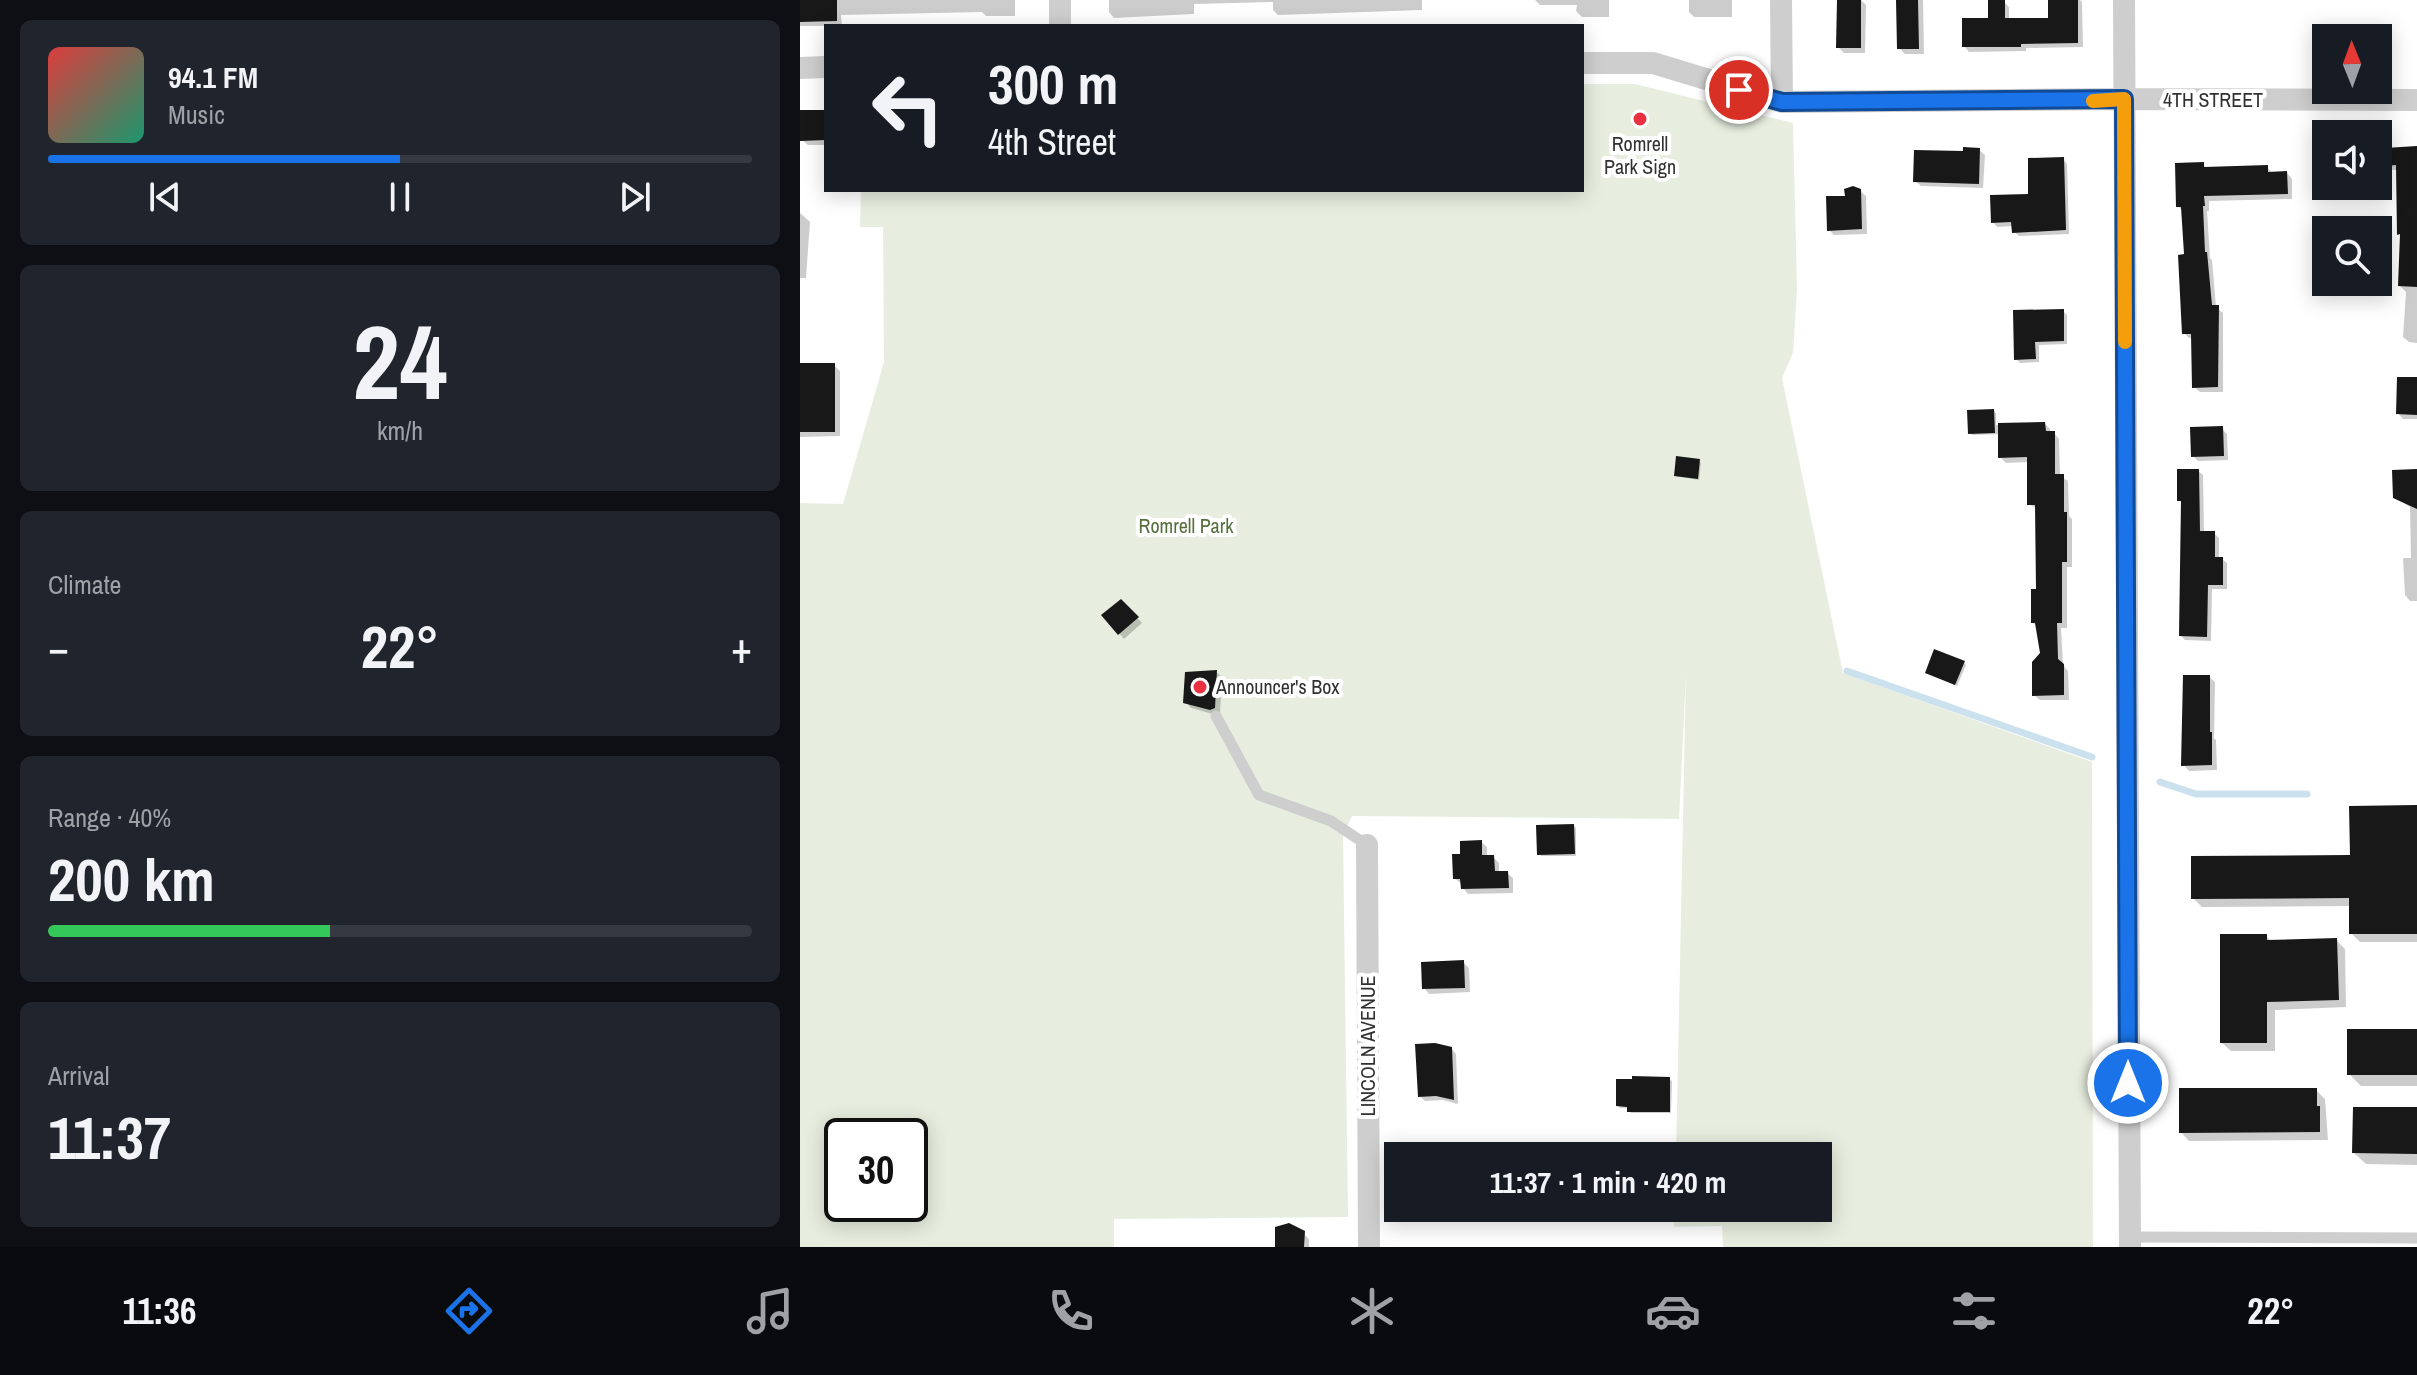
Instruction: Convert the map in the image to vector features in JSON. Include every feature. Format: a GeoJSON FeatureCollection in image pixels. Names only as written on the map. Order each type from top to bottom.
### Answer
{"type":"FeatureCollection","features":[{"type":"Feature","properties":{"kind":"street"},"geometry":{"type":"LineString","coordinates":[[1060,0],[1060,24]]}},
{"type":"Feature","properties":{"kind":"street"},"geometry":{"type":"LineString","coordinates":[[1781,0],[1782,102]]}},
{"type":"Feature","properties":{"kind":"street"},"geometry":{"type":"LineString","coordinates":[[2124,0],[2130,1242]]}},
{"type":"Feature","properties":{"kind":"street","name":"4TH STREET"},"geometry":{"type":"LineString","coordinates":[[1584,63],[1653,63],[1782,102],[2417,100]]}},
{"type":"Feature","properties":{"kind":"street"},"geometry":{"type":"LineString","coordinates":[[800,68],[824,67]]}},
{"type":"Feature","properties":{"kind":"street","name":"LINCOLN AVENUE"},"geometry":{"type":"LineString","coordinates":[[1367,845],[1369,1247]]}},
{"type":"Feature","properties":{"kind":"lane"},"geometry":{"type":"LineString","coordinates":[[1216,716],[1259,795],[1331,821],[1367,845]]}},
{"type":"Feature","properties":{"kind":"lane"},"geometry":{"type":"LineString","coordinates":[[2130,1242],[2417,1238]]}},
{"type":"Feature","properties":{"kind":"green space","name":"Romrell Park"},"geometry":{"type":"Polygon","coordinates":[[[1584,84],[1635,84],[1793,123],[1797,290],[1793,353],[1782,378],[1843,673],[2092,762],[2093,1247],[1723,1247],[1722,1226],[1674,1227],[1674,1222],[1832,1222],[1832,1142],[1676,1142],[1686,674],[1679,819],[1352,816],[1343,835],[1348,1217],[1114,1219],[1114,1247],[800,1247],[800,503],[843,504],[884,362],[883,227],[860,227],[861,192],[1584,192],[1584,84]]]}},
{"type":"Feature","properties":{"kind":"building"},"geometry":{"type":"Polygon","coordinates":[[[800,0],[837,0],[837,21],[800,22],[800,0]]]}},
{"type":"Feature","properties":{"kind":"building"},"geometry":{"type":"Polygon","coordinates":[[[1837,0],[1861,0],[1861,48],[1836,48],[1837,0]]]}},
{"type":"Feature","properties":{"kind":"building"},"geometry":{"type":"Polygon","coordinates":[[[1896,0],[1918,0],[1919,49],[1897,49],[1896,0]]]}},
{"type":"Feature","properties":{"kind":"building"},"geometry":{"type":"Polygon","coordinates":[[[1988,0],[2005,0],[2005,18],[2048,18],[2048,0],[2078,0],[2078,43],[1962,47],[1962,18],[1988,18],[1988,0]]]}},
{"type":"Feature","properties":{"kind":"building"},"geometry":{"type":"Polygon","coordinates":[[[800,110],[824,110],[824,140],[800,141],[800,110]]]}},
{"type":"Feature","properties":{"kind":"building"},"geometry":{"type":"Polygon","coordinates":[[[2417,146],[2417,287],[2398,286],[2400,234],[2397,235],[2396,165],[2392,165],[2392,148],[2417,146]]]}},
{"type":"Feature","properties":{"kind":"building"},"geometry":{"type":"Polygon","coordinates":[[[1963,147],[1980,148],[1979,184],[1913,182],[1914,150],[1963,151],[1963,147]]]}},
{"type":"Feature","properties":{"kind":"building"},"geometry":{"type":"Polygon","coordinates":[[[2064,157],[2066,230],[2012,233],[2011,222],[1991,223],[1990,195],[2028,194],[2028,158],[2064,157]]]}},
{"type":"Feature","properties":{"kind":"building"},"geometry":{"type":"Polygon","coordinates":[[[2204,162],[2204,167],[2268,165],[2268,172],[2287,171],[2288,194],[2204,196],[2205,252],[2212,305],[2219,305],[2218,387],[2192,388],[2191,334],[2182,334],[2178,255],[2184,254],[2181,207],[2176,207],[2175,163],[2204,162]]]}},
{"type":"Feature","properties":{"kind":"building"},"geometry":{"type":"Polygon","coordinates":[[[1853,186],[1861,189],[1862,229],[1827,231],[1826,196],[1845,196],[1844,189],[1853,186]]]}},
{"type":"Feature","properties":{"kind":"building"},"geometry":{"type":"Polygon","coordinates":[[[2064,309],[2064,341],[2035,342],[2036,359],[2014,360],[2013,310],[2064,309]]]}},
{"type":"Feature","properties":{"kind":"building"},"geometry":{"type":"Polygon","coordinates":[[[800,363],[835,363],[835,432],[800,432],[800,363]]]}},
{"type":"Feature","properties":{"kind":"building"},"geometry":{"type":"Polygon","coordinates":[[[2397,377],[2417,377],[2417,415],[2396,414],[2397,377]]]}},
{"type":"Feature","properties":{"kind":"building"},"geometry":{"type":"Polygon","coordinates":[[[1994,409],[1995,433],[1968,434],[1967,410],[1994,409]]]}},
{"type":"Feature","properties":{"kind":"building"},"geometry":{"type":"Polygon","coordinates":[[[2045,422],[2046,431],[2055,431],[2055,474],[2064,474],[2064,512],[2067,512],[2067,562],[2062,562],[2062,623],[2057,623],[2058,659],[2064,664],[2064,695],[2032,696],[2032,662],[2040,653],[2035,623],[2031,623],[2031,589],[2036,589],[2035,505],[2027,505],[2027,457],[1998,458],[1998,423],[2045,422]]]}},
{"type":"Feature","properties":{"kind":"building"},"geometry":{"type":"Polygon","coordinates":[[[2223,426],[2224,456],[2191,457],[2190,427],[2223,426]]]}},
{"type":"Feature","properties":{"kind":"building"},"geometry":{"type":"Polygon","coordinates":[[[1676,456],[1700,459],[1698,479],[1674,476],[1676,456]]]}},
{"type":"Feature","properties":{"kind":"building"},"geometry":{"type":"Polygon","coordinates":[[[2177,469],[2199,469],[2200,531],[2215,531],[2215,557],[2223,557],[2223,585],[2208,585],[2207,637],[2179,636],[2181,501],[2177,501],[2177,469]]]}},
{"type":"Feature","properties":{"kind":"building"},"geometry":{"type":"Polygon","coordinates":[[[2417,469],[2417,509],[2393,498],[2392,470],[2417,469]]]}},
{"type":"Feature","properties":{"kind":"building"},"geometry":{"type":"Polygon","coordinates":[[[1121,599],[1139,617],[1118,635],[1101,615],[1121,599]]]}},
{"type":"Feature","properties":{"kind":"building"},"geometry":{"type":"Polygon","coordinates":[[[1934,649],[1965,661],[1955,685],[1925,673],[1934,649]]]}},
{"type":"Feature","properties":{"kind":"building","name":"Announcer's Box"},"geometry":{"type":"Polygon","coordinates":[[[1217,670],[1215,708],[1210,710],[1183,703],[1185,672],[1217,670]]]}},
{"type":"Feature","properties":{"kind":"building"},"geometry":{"type":"Polygon","coordinates":[[[2183,675],[2210,675],[2212,765],[2181,766],[2183,675]]]}},
{"type":"Feature","properties":{"kind":"building"},"geometry":{"type":"Polygon","coordinates":[[[2417,805],[2417,934],[2349,934],[2349,898],[2191,899],[2191,856],[2350,855],[2349,806],[2417,805]]]}},
{"type":"Feature","properties":{"kind":"building"},"geometry":{"type":"Polygon","coordinates":[[[1574,824],[1575,854],[1537,855],[1536,825],[1574,824]]]}},
{"type":"Feature","properties":{"kind":"building"},"geometry":{"type":"Polygon","coordinates":[[[1482,840],[1482,855],[1494,855],[1495,871],[1508,871],[1509,888],[1461,889],[1460,879],[1453,879],[1452,854],[1460,854],[1460,841],[1482,840]]]}},
{"type":"Feature","properties":{"kind":"building"},"geometry":{"type":"Polygon","coordinates":[[[2220,934],[2267,934],[2267,940],[2337,938],[2339,1000],[2267,1002],[2267,1043],[2220,1043],[2220,934]]]}},
{"type":"Feature","properties":{"kind":"building"},"geometry":{"type":"Polygon","coordinates":[[[1464,960],[1465,988],[1422,989],[1421,962],[1464,960]]]}},
{"type":"Feature","properties":{"kind":"building"},"geometry":{"type":"Polygon","coordinates":[[[2347,1029],[2417,1029],[2417,1075],[2347,1075],[2347,1029]]]}},
{"type":"Feature","properties":{"kind":"building"},"geometry":{"type":"Polygon","coordinates":[[[1435,1043],[1452,1047],[1454,1100],[1436,1096],[1418,1097],[1415,1044],[1435,1043]]]}},
{"type":"Feature","properties":{"kind":"building"},"geometry":{"type":"Polygon","coordinates":[[[1632,1076],[1670,1077],[1670,1112],[1627,1112],[1627,1107],[1616,1106],[1616,1079],[1632,1079],[1632,1076]]]}},
{"type":"Feature","properties":{"kind":"building"},"geometry":{"type":"Polygon","coordinates":[[[2179,1088],[2317,1088],[2320,1132],[2179,1133],[2179,1088]]]}},
{"type":"Feature","properties":{"kind":"building"},"geometry":{"type":"Polygon","coordinates":[[[2353,1107],[2417,1107],[2417,1154],[2352,1153],[2353,1107]]]}},
{"type":"Feature","properties":{"kind":"building"},"geometry":{"type":"Polygon","coordinates":[[[1289,1223],[1305,1231],[1304,1247],[1275,1247],[1275,1227],[1289,1223]]]}},
{"type":"Feature","properties":{"kind":"waterway"},"geometry":{"type":"LineString","coordinates":[[1847,671],[2092,757]]}},
{"type":"Feature","properties":{"kind":"waterway"},"geometry":{"type":"LineString","coordinates":[[2160,782],[2196,794],[2307,794]]}},
{"type":"Feature","properties":{"kind":"slow traffic"},"geometry":{"type":"LineString","coordinates":[[2093,101],[2124,99],[2125,342]]}},
{"type":"Feature","properties":{"kind":"place","name":"Romrell Park Sign"},"geometry":{"type":"Point","coordinates":[1640,119]}},
{"type":"Feature","properties":{"kind":"place","name":"Announcer's Box"},"geometry":{"type":"Point","coordinates":[1200,687]}},
{"type":"Feature","properties":{"kind":"route"},"geometry":{"type":"LineString","coordinates":[[1739,90],[1782,102],[2124,99],[2128,1083]]}}]}
